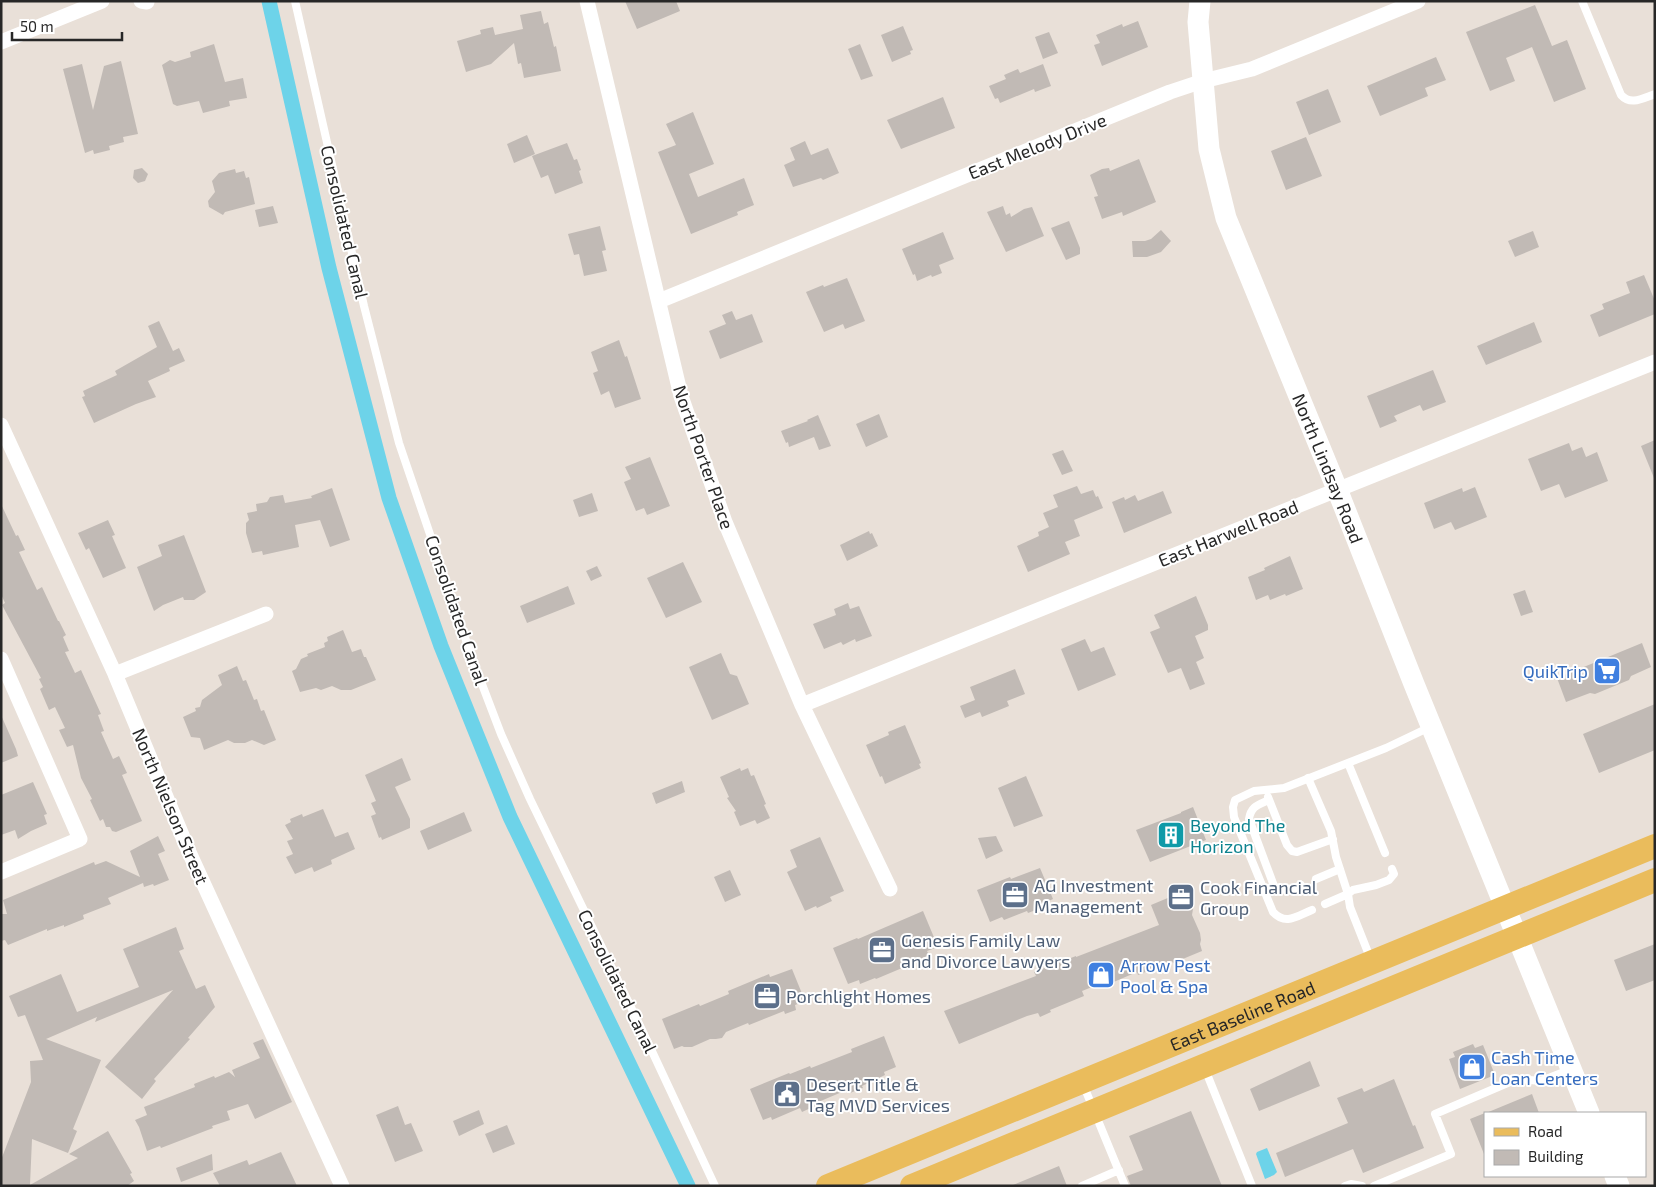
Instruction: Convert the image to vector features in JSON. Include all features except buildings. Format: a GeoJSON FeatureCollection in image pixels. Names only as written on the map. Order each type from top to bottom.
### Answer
{"type":"FeatureCollection","features":[{"type":"Feature","properties":{"kind":"main road","name":"North Lindsay Road"},"geometry":{"type":"LineString","coordinates":[[1200,1],[1198,22],[1209,149],[1226,218],[1589,1112]]}},
{"type":"Feature","properties":{"kind":"main road","name":"East Baseline Road"},"geometry":{"type":"LineString","coordinates":[[912,1186],[1203,1066],[1512,922],[1655,846]]}},
{"type":"Feature","properties":{"kind":"main road","name":"East Baseline Road"},"geometry":{"type":"LineString","coordinates":[[828,1186],[1372,962],[1655,880]]}},
{"type":"Feature","properties":{"kind":"street"},"geometry":{"type":"LineString","coordinates":[[1,42],[102,1]]}},
{"type":"Feature","properties":{"kind":"street"},"geometry":{"type":"LineString","coordinates":[[141,1],[147,2]]}},
{"type":"Feature","properties":{"kind":"street","name":"North Porter Place"},"geometry":{"type":"LineString","coordinates":[[587,1],[681,396],[725,522],[802,705],[890,890]]}},
{"type":"Feature","properties":{"kind":"street","name":"East Melody Drive"},"geometry":{"type":"LineString","coordinates":[[659,301],[1170,92],[1203,81],[1252,69],[1418,1]]}},
{"type":"Feature","properties":{"kind":"street","name":"East Harwell Road"},"geometry":{"type":"LineString","coordinates":[[802,705],[1655,362]]}},
{"type":"Feature","properties":{"kind":"street","name":"North Nielson Street"},"geometry":{"type":"LineString","coordinates":[[1,426],[115,674],[189,852],[342,1186]]}},
{"type":"Feature","properties":{"kind":"street"},"geometry":{"type":"LineString","coordinates":[[115,674],[266,614]]}},
{"type":"Feature","properties":{"kind":"street"},"geometry":{"type":"LineString","coordinates":[[1,872],[80,838],[2,664]]}},
{"type":"Feature","properties":{"kind":"lane","name":"Consolidated Canal"},"geometry":{"type":"LineString","coordinates":[[295,1],[362,296],[399,443],[472,658],[501,734],[530,799],[647,1040],[715,1186]]}},
{"type":"Feature","properties":{"kind":"lane"},"geometry":{"type":"LineString","coordinates":[[1582,1],[1621,95],[1628,101],[1634,101],[1655,94]]}},
{"type":"Feature","properties":{"kind":"lane"},"geometry":{"type":"LineString","coordinates":[[1312,910],[1288,920],[1278,918],[1273,912],[1234,817],[1233,807],[1235,800],[1254,792],[1284,788],[1386,748],[1431,726]]}},
{"type":"Feature","properties":{"kind":"lane"},"geometry":{"type":"LineString","coordinates":[[1348,763],[1385,853]]}},
{"type":"Feature","properties":{"kind":"lane"},"geometry":{"type":"LineString","coordinates":[[1308,778],[1333,839],[1350,907],[1372,962]]}},
{"type":"Feature","properties":{"kind":"lane"},"geometry":{"type":"LineString","coordinates":[[1265,790],[1287,845],[1292,851],[1297,852],[1333,839]]}},
{"type":"Feature","properties":{"kind":"lane"},"geometry":{"type":"LineString","coordinates":[[1270,800],[1253,807],[1249,819],[1274,886],[1287,891],[1301,885]]}},
{"type":"Feature","properties":{"kind":"lane"},"geometry":{"type":"LineString","coordinates":[[1316,879],[1340,869]]}},
{"type":"Feature","properties":{"kind":"lane"},"geometry":{"type":"LineString","coordinates":[[1325,904],[1353,890],[1389,880],[1394,874],[1392,869]]}},
{"type":"Feature","properties":{"kind":"lane"},"geometry":{"type":"LineString","coordinates":[[1203,1066],[1252,1186]]}},
{"type":"Feature","properties":{"kind":"lane"},"geometry":{"type":"LineString","coordinates":[[1374,1186],[1451,1154],[1435,1114],[1517,1080],[1541,1081],[1571,1069]]}},
{"type":"Feature","properties":{"kind":"lane"},"geometry":{"type":"LineString","coordinates":[[1082,1081],[1125,1186]]}},
{"type":"Feature","properties":{"kind":"lane"},"geometry":{"type":"LineString","coordinates":[[1082,1186],[1119,1170]]}},
{"type":"Feature","properties":{"kind":"lane"},"geometry":{"type":"LineString","coordinates":[[1345,1186],[1351,1184],[1362,1186]]}},
{"type":"Feature","properties":{"kind":"water"},"geometry":{"type":"Polygon","coordinates":[[[1267,1148],[1277,1172],[1265,1179],[1256,1154],[1267,1148]]]}},
{"type":"Feature","properties":{"kind":"waterway"},"geometry":{"type":"LineString","coordinates":[[269,1],[329,268],[389,498],[441,646],[510,817],[688,1186]]}},
{"type":"Feature","properties":{"kind":"place","name":"QuikTrip"},"geometry":{"type":"Point","coordinates":[1607,671]}},
{"type":"Feature","properties":{"kind":"place","name":"Beyond The Horizon"},"geometry":{"type":"Point","coordinates":[1171,835]}},
{"type":"Feature","properties":{"kind":"place","name":"AG Investment Management"},"geometry":{"type":"Point","coordinates":[1015,895]}},
{"type":"Feature","properties":{"kind":"place","name":"Cook Financial Group"},"geometry":{"type":"Point","coordinates":[1181,897]}},
{"type":"Feature","properties":{"kind":"place","name":"Genesis Family Law and Divorce Lawyers"},"geometry":{"type":"Point","coordinates":[882,950]}},
{"type":"Feature","properties":{"kind":"place","name":"Arrow Pest Pool & Spa"},"geometry":{"type":"Point","coordinates":[1101,975]}},
{"type":"Feature","properties":{"kind":"place","name":"Porchlight Homes"},"geometry":{"type":"Point","coordinates":[767,996]}},
{"type":"Feature","properties":{"kind":"place","name":"Cash Time Loan Centers"},"geometry":{"type":"Point","coordinates":[1472,1067]}},
{"type":"Feature","properties":{"kind":"place","name":"Desert Title & Tag MVD Services"},"geometry":{"type":"Point","coordinates":[787,1094]}}]}
